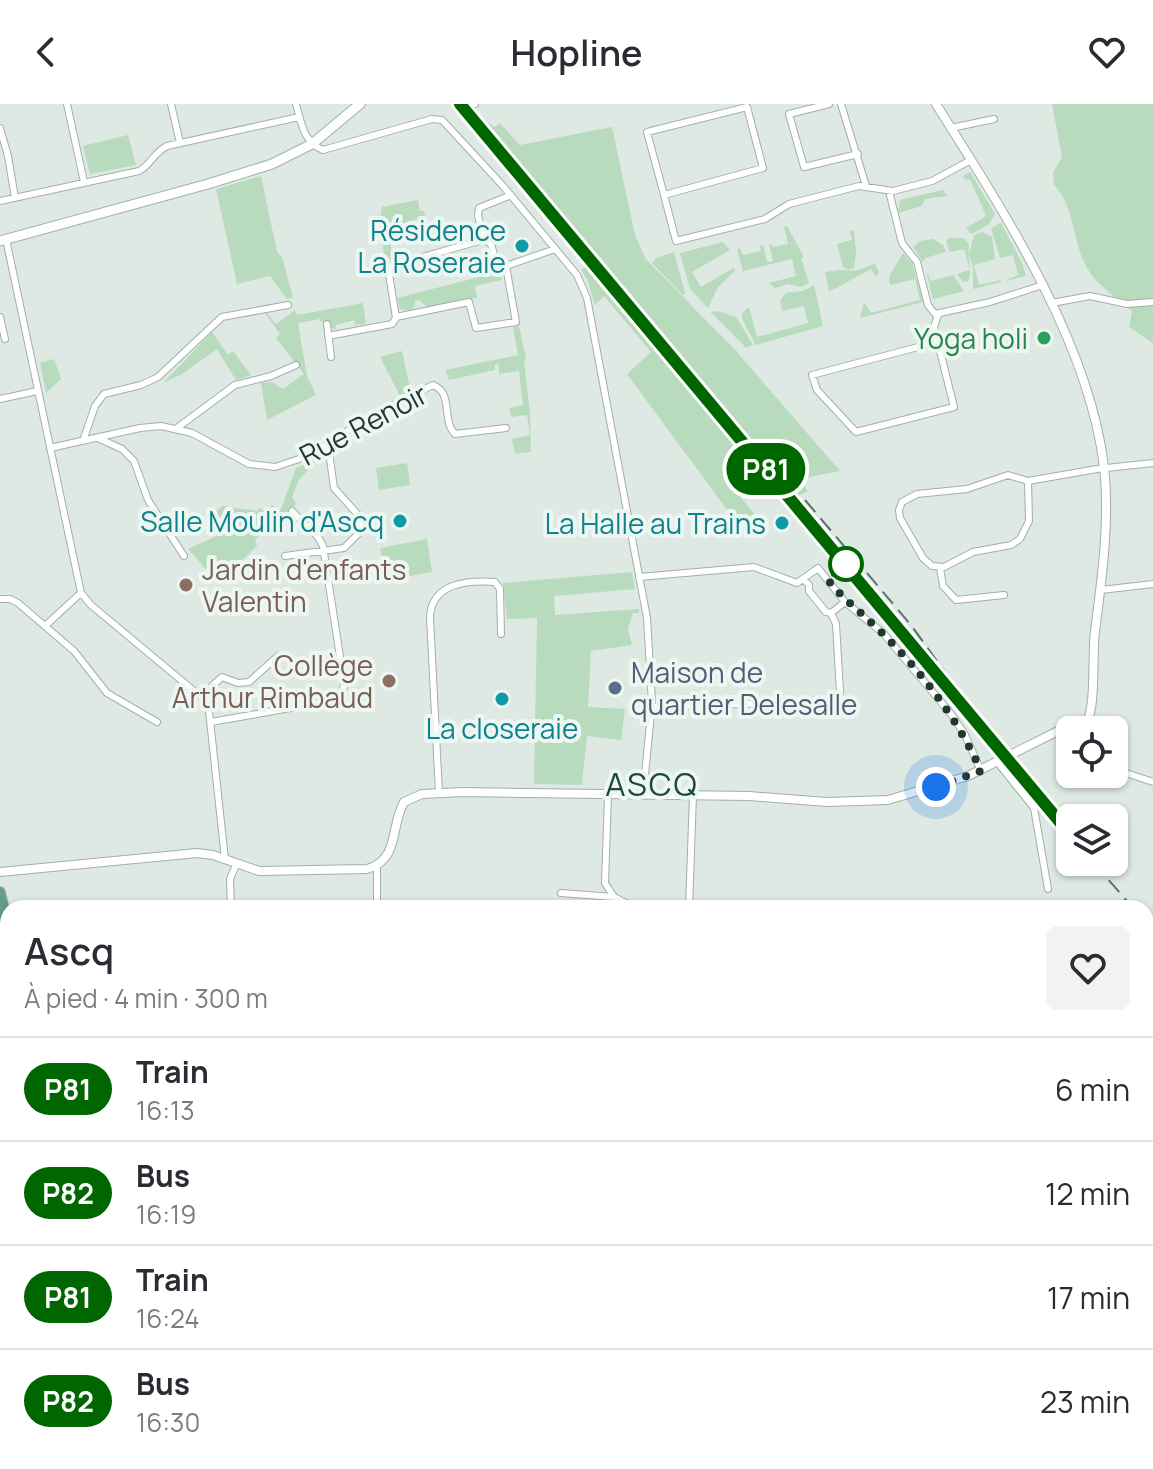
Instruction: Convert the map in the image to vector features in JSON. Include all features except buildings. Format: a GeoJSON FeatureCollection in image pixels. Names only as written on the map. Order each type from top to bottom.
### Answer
{"type":"FeatureCollection","features":[{"type":"Feature","properties":{"kind":"main road"},"geometry":{"type":"LineString","coordinates":[[3,240],[238,176],[286,158],[312,144],[360,104]]}},
{"type":"Feature","properties":{"kind":"street"},"geometry":{"type":"LineString","coordinates":[[67,104],[84,182]]}},
{"type":"Feature","properties":{"kind":"street"},"geometry":{"type":"LineString","coordinates":[[171,104],[180,143]]}},
{"type":"Feature","properties":{"kind":"street"},"geometry":{"type":"LineString","coordinates":[[296,104],[305,135],[320,150],[440,119],[511,195],[580,279],[587,298],[647,618],[652,707],[643,795]]}},
{"type":"Feature","properties":{"kind":"street"},"geometry":{"type":"LineString","coordinates":[[829,104],[789,114],[804,167],[858,154]]}},
{"type":"Feature","properties":{"kind":"street"},"geometry":{"type":"LineString","coordinates":[[841,104],[866,186]]}},
{"type":"Feature","properties":{"kind":"street"},"geometry":{"type":"LineString","coordinates":[[936,104],[1043,285],[1088,397],[1104,468],[1105,527],[1093,648],[1090,716]]}},
{"type":"Feature","properties":{"kind":"street"},"geometry":{"type":"LineString","coordinates":[[664,195],[763,168],[747,107],[647,132],[676,241],[765,219],[791,203],[866,186],[889,191],[935,180],[971,160]]}},
{"type":"Feature","properties":{"kind":"street"},"geometry":{"type":"LineString","coordinates":[[0,201],[143,169],[161,149],[299,117]]}},
{"type":"Feature","properties":{"kind":"street"},"geometry":{"type":"LineString","coordinates":[[951,128],[994,119]]}},
{"type":"Feature","properties":{"kind":"street"},"geometry":{"type":"LineString","coordinates":[[0,128],[10,162],[15,198]]}},
{"type":"Feature","properties":{"kind":"street"},"geometry":{"type":"LineString","coordinates":[[889,191],[902,243],[916,260],[928,307],[938,315]]}},
{"type":"Feature","properties":{"kind":"street"},"geometry":{"type":"LineString","coordinates":[[496,262],[491,244],[482,237],[479,208],[511,195]]}},
{"type":"Feature","properties":{"kind":"street"},"geometry":{"type":"LineString","coordinates":[[396,317],[389,274],[393,265],[477,242],[482,237]]}},
{"type":"Feature","properties":{"kind":"street"},"geometry":{"type":"LineString","coordinates":[[3,240],[81,593],[91,605],[201,696],[208,706],[225,859]]}},
{"type":"Feature","properties":{"kind":"street"},"geometry":{"type":"LineString","coordinates":[[328,336],[389,325],[396,317],[469,302],[476,328],[516,322],[506,266],[555,249]]}},
{"type":"Feature","properties":{"kind":"street"},"geometry":{"type":"LineString","coordinates":[[938,315],[1043,285]]}},
{"type":"Feature","properties":{"kind":"street"},"geometry":{"type":"LineString","coordinates":[[1052,303],[1090,296],[1127,304],[1153,302]]}},
{"type":"Feature","properties":{"kind":"street"},"geometry":{"type":"LineString","coordinates":[[83,441],[95,406],[104,394],[141,385],[158,377],[222,317],[288,305]]}},
{"type":"Feature","properties":{"kind":"street"},"geometry":{"type":"LineString","coordinates":[[937,342],[812,375],[816,388],[856,432],[954,407],[934,325],[938,315]]}},
{"type":"Feature","properties":{"kind":"street"},"geometry":{"type":"LineString","coordinates":[[0,317],[5,339]]}},
{"type":"Feature","properties":{"kind":"street"},"geometry":{"type":"LineString","coordinates":[[327,324],[331,357]]}},
{"type":"Feature","properties":{"kind":"street"},"geometry":{"type":"LineString","coordinates":[[177,428],[235,385],[271,376],[296,365]]}},
{"type":"Feature","properties":{"kind":"street","name":"Rue Renoir"},"geometry":{"type":"LineString","coordinates":[[50,448],[154,426],[192,433],[241,461],[266,467],[292,463],[328,445],[369,417],[433,385],[445,395],[450,428],[455,434],[506,428]]}},
{"type":"Feature","properties":{"kind":"street"},"geometry":{"type":"LineString","coordinates":[[0,399],[37,391]]}},
{"type":"Feature","properties":{"kind":"street"},"geometry":{"type":"LineString","coordinates":[[121,433],[118,439],[122,449],[136,465],[148,500],[184,556]]}},
{"type":"Feature","properties":{"kind":"street"},"geometry":{"type":"LineString","coordinates":[[98,438],[122,449]]}},
{"type":"Feature","properties":{"kind":"street"},"geometry":{"type":"LineString","coordinates":[[285,556],[344,548],[364,525],[334,488],[328,445]]}},
{"type":"Feature","properties":{"kind":"street"},"geometry":{"type":"LineString","coordinates":[[1028,481],[1029,521],[1020,539],[1011,545],[973,552],[951,565],[940,568],[925,561],[900,518],[900,506],[905,499],[917,494],[973,488],[1008,475],[1028,481],[1153,463]]}},
{"type":"Feature","properties":{"kind":"street"},"geometry":{"type":"LineString","coordinates":[[211,722],[341,697],[344,683],[324,551],[318,537],[292,511]]}},
{"type":"Feature","properties":{"kind":"street"},"geometry":{"type":"LineString","coordinates":[[639,577],[754,567],[794,583],[804,580],[818,568],[845,602],[881,631],[951,714],[965,735],[981,771]]}},
{"type":"Feature","properties":{"kind":"street"},"geometry":{"type":"LineString","coordinates":[[940,568],[943,586],[956,600],[1004,595]]}},
{"type":"Feature","properties":{"kind":"street"},"geometry":{"type":"LineString","coordinates":[[652,707],[836,701],[840,692],[836,624],[831,613],[826,612],[809,591],[809,585],[804,580]]}},
{"type":"Feature","properties":{"kind":"street"},"geometry":{"type":"LineString","coordinates":[[439,793],[430,618],[432,604],[439,594],[453,584],[495,582],[500,589],[501,634]]}},
{"type":"Feature","properties":{"kind":"street"},"geometry":{"type":"LineString","coordinates":[[1101,590],[1153,584]]}},
{"type":"Feature","properties":{"kind":"street"},"geometry":{"type":"LineString","coordinates":[[46,625],[81,593]]}},
{"type":"Feature","properties":{"kind":"street"},"geometry":{"type":"LineString","coordinates":[[0,599],[14,600],[46,625],[80,657],[107,693],[157,722]]}},
{"type":"Feature","properties":{"kind":"street"},"geometry":{"type":"LineString","coordinates":[[831,613],[845,602]]}},
{"type":"Feature","properties":{"kind":"street"},"geometry":{"type":"LineString","coordinates":[[201,696],[222,677],[238,683],[253,680],[278,656]]}},
{"type":"Feature","properties":{"kind":"street"},"geometry":{"type":"LineString","coordinates":[[0,872],[185,854],[208,854],[253,871],[361,870],[377,866],[388,856],[404,802],[412,797],[439,793],[693,795],[827,802],[876,801],[900,798],[981,771],[1056,732]]}},
{"type":"Feature","properties":{"kind":"street"},"geometry":{"type":"LineString","coordinates":[[998,763],[1034,808],[1048,889]]}},
{"type":"Feature","properties":{"kind":"street"},"geometry":{"type":"LineString","coordinates":[[1128,774],[1153,782]]}},
{"type":"Feature","properties":{"kind":"street"},"geometry":{"type":"LineString","coordinates":[[608,795],[605,883],[614,897]]}},
{"type":"Feature","properties":{"kind":"street"},"geometry":{"type":"LineString","coordinates":[[689,900],[693,795]]}},
{"type":"Feature","properties":{"kind":"street"},"geometry":{"type":"LineString","coordinates":[[231,900],[230,879],[236,865]]}},
{"type":"Feature","properties":{"kind":"street"},"geometry":{"type":"LineString","coordinates":[[377,866],[377,900]]}},
{"type":"Feature","properties":{"kind":"street"},"geometry":{"type":"LineString","coordinates":[[561,893],[620,900]]}},
{"type":"Feature","properties":{"kind":"green space"},"geometry":{"type":"Polygon","coordinates":[[[1052,104],[1153,104],[1153,343],[1129,327],[1132,311],[1095,279],[1086,266],[1069,212],[1054,185],[1053,173],[1062,157],[1052,104]]]}},
{"type":"Feature","properties":{"kind":"green space"},"geometry":{"type":"Polygon","coordinates":[[[477,114],[494,127],[500,123],[520,145],[612,127],[635,235],[645,258],[737,352],[840,471],[799,479],[808,491],[798,496],[477,114]]]}},
{"type":"Feature","properties":{"kind":"green space"},"geometry":{"type":"Polygon","coordinates":[[[128,135],[136,165],[90,174],[83,146],[128,135]]]}},
{"type":"Feature","properties":{"kind":"green space"},"geometry":{"type":"Polygon","coordinates":[[[970,172],[995,214],[988,225],[971,234],[966,228],[986,216],[970,179],[966,180],[963,176],[970,172]]]}},
{"type":"Feature","properties":{"kind":"green space"},"geometry":{"type":"Polygon","coordinates":[[[261,176],[277,252],[282,257],[293,298],[287,299],[270,276],[237,284],[216,189],[261,176]]]}},
{"type":"Feature","properties":{"kind":"green space"},"geometry":{"type":"Polygon","coordinates":[[[943,190],[947,196],[925,199],[922,206],[898,213],[900,200],[943,190]]]}},
{"type":"Feature","properties":{"kind":"green space"},"geometry":{"type":"Polygon","coordinates":[[[418,200],[427,225],[422,226],[420,219],[388,227],[393,259],[385,267],[380,219],[382,207],[418,200]]]}},
{"type":"Feature","properties":{"kind":"green space"},"geometry":{"type":"Polygon","coordinates":[[[1001,223],[1026,276],[1005,281],[1018,275],[1013,255],[1000,258],[991,228],[1001,223]]]}},
{"type":"Feature","properties":{"kind":"green space"},"geometry":{"type":"Polygon","coordinates":[[[787,226],[804,257],[801,258],[809,283],[802,287],[788,284],[775,288],[769,283],[796,276],[792,259],[743,271],[737,250],[740,248],[743,255],[761,251],[760,245],[763,245],[767,262],[773,261],[769,243],[773,247],[788,244],[784,227],[787,226]]]}},
{"type":"Feature","properties":{"kind":"green space"},"geometry":{"type":"Polygon","coordinates":[[[854,230],[856,254],[854,268],[849,270],[843,267],[837,244],[852,240],[850,231],[854,230]]]}},
{"type":"Feature","properties":{"kind":"green space"},"geometry":{"type":"Polygon","coordinates":[[[982,232],[992,237],[995,259],[974,265],[979,285],[1001,282],[973,289],[973,267],[969,255],[974,235],[982,232]]]}},
{"type":"Feature","properties":{"kind":"green space"},"geometry":{"type":"Polygon","coordinates":[[[949,238],[964,238],[969,245],[970,270],[964,249],[950,252],[946,242],[949,238]]]}},
{"type":"Feature","properties":{"kind":"green space"},"geometry":{"type":"Polygon","coordinates":[[[933,239],[943,245],[946,252],[925,258],[923,262],[913,247],[920,241],[933,239]]]}},
{"type":"Feature","properties":{"kind":"green space"},"geometry":{"type":"Polygon","coordinates":[[[723,242],[730,250],[692,272],[701,287],[734,268],[735,271],[718,287],[708,308],[690,289],[680,253],[723,242]]]}},
{"type":"Feature","properties":{"kind":"green space"},"geometry":{"type":"Polygon","coordinates":[[[674,252],[683,295],[652,263],[656,258],[674,252]]]}},
{"type":"Feature","properties":{"kind":"green space"},"geometry":{"type":"Polygon","coordinates":[[[903,253],[912,263],[923,302],[860,318],[864,302],[871,313],[920,300],[915,279],[890,285],[889,277],[903,253]]]}},
{"type":"Feature","properties":{"kind":"green space"},"geometry":{"type":"Polygon","coordinates":[[[875,264],[879,272],[876,277],[871,269],[829,292],[825,272],[855,271],[875,264]]]}},
{"type":"Feature","properties":{"kind":"green space"},"geometry":{"type":"Polygon","coordinates":[[[585,267],[747,461],[726,480],[754,513],[739,526],[627,374],[651,352],[604,296],[595,305],[581,270],[585,267]]]}},
{"type":"Feature","properties":{"kind":"green space"},"geometry":{"type":"Polygon","coordinates":[[[970,270],[968,282],[962,281],[957,274],[970,270]]]}},
{"type":"Feature","properties":{"kind":"green space"},"geometry":{"type":"Polygon","coordinates":[[[926,271],[931,281],[953,275],[964,291],[933,299],[926,271]]]}},
{"type":"Feature","properties":{"kind":"green space"},"geometry":{"type":"Polygon","coordinates":[[[499,272],[502,280],[475,286],[477,298],[427,307],[419,300],[415,301],[410,311],[400,309],[397,298],[499,272]]]}},
{"type":"Feature","properties":{"kind":"green space"},"geometry":{"type":"Polygon","coordinates":[[[814,285],[823,326],[756,345],[742,319],[742,313],[749,307],[757,337],[808,323],[804,306],[782,311],[780,300],[786,293],[803,291],[814,285]]]}},
{"type":"Feature","properties":{"kind":"green space"},"geometry":{"type":"Polygon","coordinates":[[[363,303],[366,324],[355,325],[354,320],[336,325],[335,330],[330,321],[321,322],[320,319],[298,323],[307,376],[316,395],[267,420],[261,383],[272,382],[283,389],[304,374],[276,338],[280,334],[265,313],[276,324],[295,310],[297,315],[363,303]]]}},
{"type":"Feature","properties":{"kind":"green space"},"geometry":{"type":"Polygon","coordinates":[[[711,312],[736,317],[753,345],[746,348],[711,312]]]}},
{"type":"Feature","properties":{"kind":"green space"},"geometry":{"type":"Polygon","coordinates":[[[519,326],[526,359],[531,452],[515,454],[512,439],[530,435],[527,415],[511,417],[509,408],[523,405],[519,371],[499,374],[499,364],[495,365],[495,370],[449,380],[445,370],[518,355],[513,327],[519,326]]]}},
{"type":"Feature","properties":{"kind":"green space"},"geometry":{"type":"Polygon","coordinates":[[[212,332],[228,355],[233,351],[251,375],[236,380],[217,349],[182,374],[163,383],[212,332]]]}},
{"type":"Feature","properties":{"kind":"green space"},"geometry":{"type":"Polygon","coordinates":[[[402,351],[411,393],[400,396],[380,357],[402,351]]]}},
{"type":"Feature","properties":{"kind":"green space"},"geometry":{"type":"Polygon","coordinates":[[[54,359],[61,379],[46,393],[40,363],[54,359]]]}},
{"type":"Feature","properties":{"kind":"green space"},"geometry":{"type":"Polygon","coordinates":[[[315,459],[299,480],[292,497],[296,504],[283,519],[278,516],[255,540],[257,546],[218,583],[188,549],[221,534],[215,512],[223,506],[269,511],[271,505],[281,509],[296,468],[315,459]]]}},
{"type":"Feature","properties":{"kind":"green space"},"geometry":{"type":"Polygon","coordinates":[[[407,463],[410,485],[379,490],[376,468],[407,463]]]}},
{"type":"Feature","properties":{"kind":"green space"},"geometry":{"type":"Polygon","coordinates":[[[427,539],[432,572],[386,580],[380,548],[427,539]]]}},
{"type":"Feature","properties":{"kind":"green space"},"geometry":{"type":"Polygon","coordinates":[[[632,572],[635,589],[554,596],[555,615],[639,609],[639,613],[633,613],[628,629],[632,645],[591,651],[588,707],[625,709],[621,740],[587,736],[582,785],[534,784],[537,618],[507,619],[503,583],[632,572]]]}},
{"type":"Feature","properties":{"kind":"railway"},"geometry":{"type":"LineString","coordinates":[[455,104],[1056,823]]}},
{"type":"Feature","properties":{"kind":"railway"},"geometry":{"type":"LineString","coordinates":[[805,500],[911,625],[958,690]]}},
{"type":"Feature","properties":{"kind":"railway"},"geometry":{"type":"LineString","coordinates":[[1105,876],[1126,900]]}},
{"type":"Feature","properties":{"kind":"train","name":"P81"},"geometry":{"type":"LineString","coordinates":[[460,104],[1056,817]]}},
{"type":"Feature","properties":{"kind":"place","name":"Résidence La Roseraie"},"geometry":{"type":"Point","coordinates":[522,246]}},
{"type":"Feature","properties":{"kind":"place","name":"Yoga holi"},"geometry":{"type":"Point","coordinates":[1044,338]}},
{"type":"Feature","properties":{"kind":"place","name":"Salle Moulin d'Ascq"},"geometry":{"type":"Point","coordinates":[400,521]}},
{"type":"Feature","properties":{"kind":"place","name":"La Halle au Trains"},"geometry":{"type":"Point","coordinates":[782,523]}},
{"type":"Feature","properties":{"kind":"place","name":"Jardin d'enfants Valentin"},"geometry":{"type":"Point","coordinates":[186,585]}},
{"type":"Feature","properties":{"kind":"place","name":"Collège Arthur Rimbaud"},"geometry":{"type":"Point","coordinates":[389,681]}},
{"type":"Feature","properties":{"kind":"place","name":"Maison de quartier Delesalle"},"geometry":{"type":"Point","coordinates":[615,688]}},
{"type":"Feature","properties":{"kind":"place","name":"La closeraie"},"geometry":{"type":"Point","coordinates":[502,699]}},
{"type":"Feature","properties":{"kind":"district","name":"ASCQ"},"geometry":{"type":"Point","coordinates":[652,784]}},
{"type":"Feature","properties":{"kind":"route"},"geometry":{"type":"LineString","coordinates":[[846,564],[827,579],[845,602],[884,634],[951,714],[965,735],[981,771],[936,787]]}}]}
